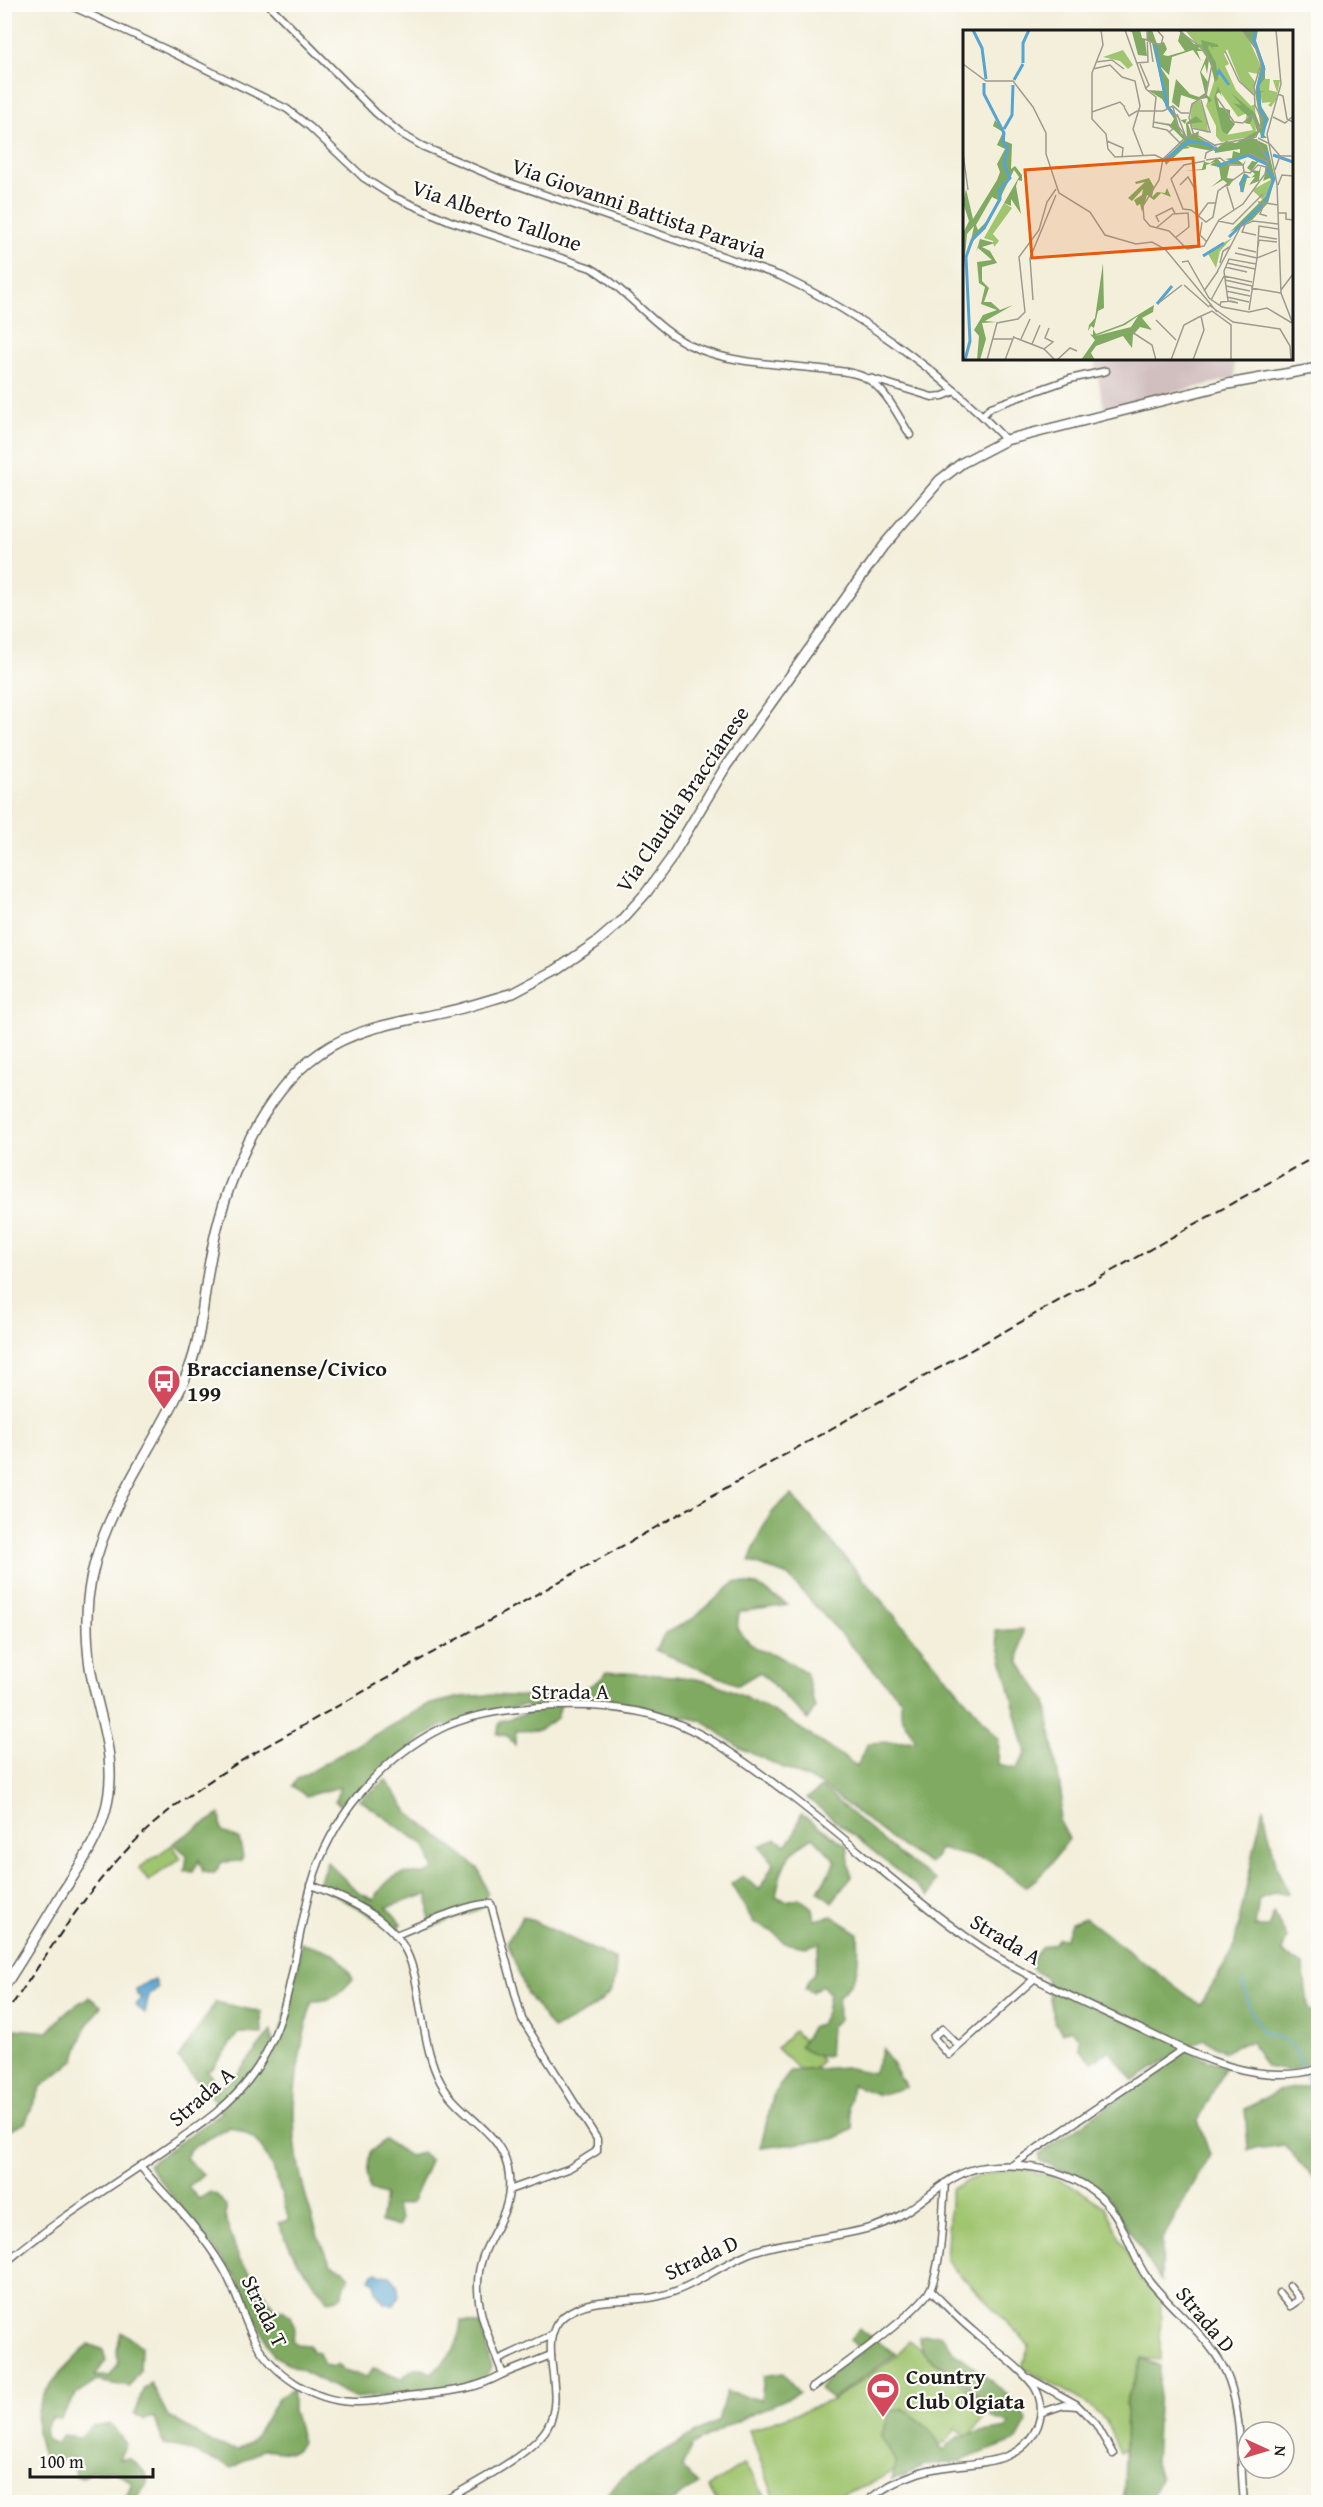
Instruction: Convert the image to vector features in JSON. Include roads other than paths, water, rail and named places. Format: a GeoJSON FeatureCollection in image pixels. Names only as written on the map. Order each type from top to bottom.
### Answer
{"type":"FeatureCollection","features":[{"type":"Feature","properties":{"kind":"main road","name":"Via Claudia Braccianese"},"geometry":{"type":"LineString","coordinates":[[4,1987],[93,1843],[106,1810],[112,1772],[90,1665],[87,1611],[93,1572],[100,1545],[117,1503],[176,1397],[190,1365],[197,1339],[212,1245],[248,1146],[271,1105],[307,1063],[334,1044],[358,1033],[513,993],[577,957],[618,924],[659,876],[726,766],[883,546],[940,480],[976,454],[1006,440],[1228,384],[1318,368]]}},
{"type":"Feature","properties":{"kind":"street","name":"Via Alberto Tallone"},"geometry":{"type":"LineString","coordinates":[[67,4],[287,109],[310,127],[364,178],[394,197],[450,221],[591,268],[611,281],[672,333],[694,347],[733,358],[838,371],[932,397],[943,396],[955,391]]}},
{"type":"Feature","properties":{"kind":"street","name":"Via Giovanni Battista Paravia"},"geometry":{"type":"LineString","coordinates":[[268,4],[376,113],[395,129],[422,146],[502,180],[780,276],[816,293],[858,320],[955,391],[983,415],[1006,440]]}},
{"type":"Feature","properties":{"kind":"street"},"geometry":{"type":"LineString","coordinates":[[983,415],[991,407],[1106,370]]}},
{"type":"Feature","properties":{"kind":"street"},"geometry":{"type":"LineString","coordinates":[[865,377],[881,392],[910,435]]}},
{"type":"Feature","properties":{"kind":"street","name":"Strada A"},"geometry":{"type":"LineString","coordinates":[[4,2264],[223,2107],[247,2082],[262,2061],[287,2004],[311,1885],[324,1850],[352,1803],[390,1765],[432,1734],[464,1720],[512,1710],[565,1706],[611,1707],[665,1719],[732,1752],[821,1819],[944,1921],[993,1955],[1035,1978],[1183,2049],[1247,2072],[1274,2075],[1304,2073],[1318,2069]]}},
{"type":"Feature","properties":{"kind":"street"},"geometry":{"type":"LineString","coordinates":[[311,1885],[367,1913],[396,1935],[407,1952],[413,1970],[426,2038],[438,2076],[454,2100],[486,2129],[497,2143],[508,2166],[509,2190],[503,2217],[483,2256],[479,2282],[480,2313],[503,2374]]}},
{"type":"Feature","properties":{"kind":"street"},"geometry":{"type":"LineString","coordinates":[[396,1935],[433,1919],[485,1903],[491,1904],[522,2019],[597,2136],[599,2145],[597,2151],[576,2164],[509,2190]]}},
{"type":"Feature","properties":{"kind":"street"},"geometry":{"type":"LineString","coordinates":[[959,2046],[1035,1978]]}},
{"type":"Feature","properties":{"kind":"street","name":"Strada D"},"geometry":{"type":"LineString","coordinates":[[1014,2164],[1183,2049]]}},
{"type":"Feature","properties":{"kind":"street","name":"Strada D"},"geometry":{"type":"LineString","coordinates":[[550,2336],[565,2315],[587,2304],[663,2295],[687,2286],[747,2254],[880,2225],[911,2209],[945,2183],[977,2168],[1014,2164],[1037,2166],[1088,2188],[1103,2200],[1115,2216],[1149,2280],[1214,2352],[1228,2378],[1234,2398],[1244,2502]]}},
{"type":"Feature","properties":{"kind":"street","name":"Strada T"},"geometry":{"type":"LineString","coordinates":[[140,2166],[186,2217],[217,2258],[228,2277],[254,2339],[266,2358],[282,2375],[297,2384],[334,2400],[359,2403],[465,2390],[551,2355]]}},
{"type":"Feature","properties":{"kind":"street"},"geometry":{"type":"LineString","coordinates":[[812,2388],[917,2307],[930,2290],[938,2262],[945,2183]]}},
{"type":"Feature","properties":{"kind":"street"},"geometry":{"type":"LineString","coordinates":[[1280,2294],[1290,2306],[1300,2299],[1290,2286]]}},
{"type":"Feature","properties":{"kind":"street"},"geometry":{"type":"LineString","coordinates":[[930,2290],[970,2330],[1026,2376],[1080,2407],[1096,2424],[1113,2454]]}},
{"type":"Feature","properties":{"kind":"street"},"geometry":{"type":"LineString","coordinates":[[442,2502],[528,2449],[543,2434],[552,2417],[555,2400],[550,2336],[498,2360]]}},
{"type":"Feature","properties":{"kind":"street"},"geometry":{"type":"LineString","coordinates":[[866,2502],[874,2495],[918,2473],[949,2466],[996,2461],[1013,2454],[1033,2438],[1043,2412],[1036,2390],[1026,2376]]}},
{"type":"Feature","properties":{"kind":"street"},"geometry":{"type":"LineString","coordinates":[[1063,2397],[1064,2405]]}},
{"type":"Feature","properties":{"kind":"street"},"geometry":{"type":"LineString","coordinates":[[1043,2412],[1064,2405],[1080,2407]]}},
{"type":"Feature","properties":{"kind":"water"},"geometry":{"type":"Polygon","coordinates":[[[155,1980],[158,1988],[149,1995],[145,2013],[136,2006],[141,1997],[137,1995],[136,1989],[155,1980]]]}},
{"type":"Feature","properties":{"kind":"water"},"geometry":{"type":"Polygon","coordinates":[[[378,2272],[380,2275],[390,2276],[397,2284],[399,2296],[394,2304],[384,2303],[376,2292],[375,2282],[370,2279],[373,2273],[378,2272]]]}},
{"type":"Feature","properties":{"kind":"waterway"},"geometry":{"type":"LineString","coordinates":[[1243,1983],[1250,2008],[1262,2032],[1285,2040],[1297,2053],[1318,2113]]}},
{"type":"Feature","properties":{"kind":"railway"},"geometry":{"type":"LineString","coordinates":[[4,2016],[75,1913],[106,1873],[153,1824],[220,1774],[1318,1155]]}},
{"type":"Feature","properties":{"kind":"place","name":"Braccianense/Civico 199"},"geometry":{"type":"Point","coordinates":[164,1410]}},
{"type":"Feature","properties":{"kind":"place","name":"Country Club Olgiata"},"geometry":{"type":"Point","coordinates":[883,2418]}}]}
